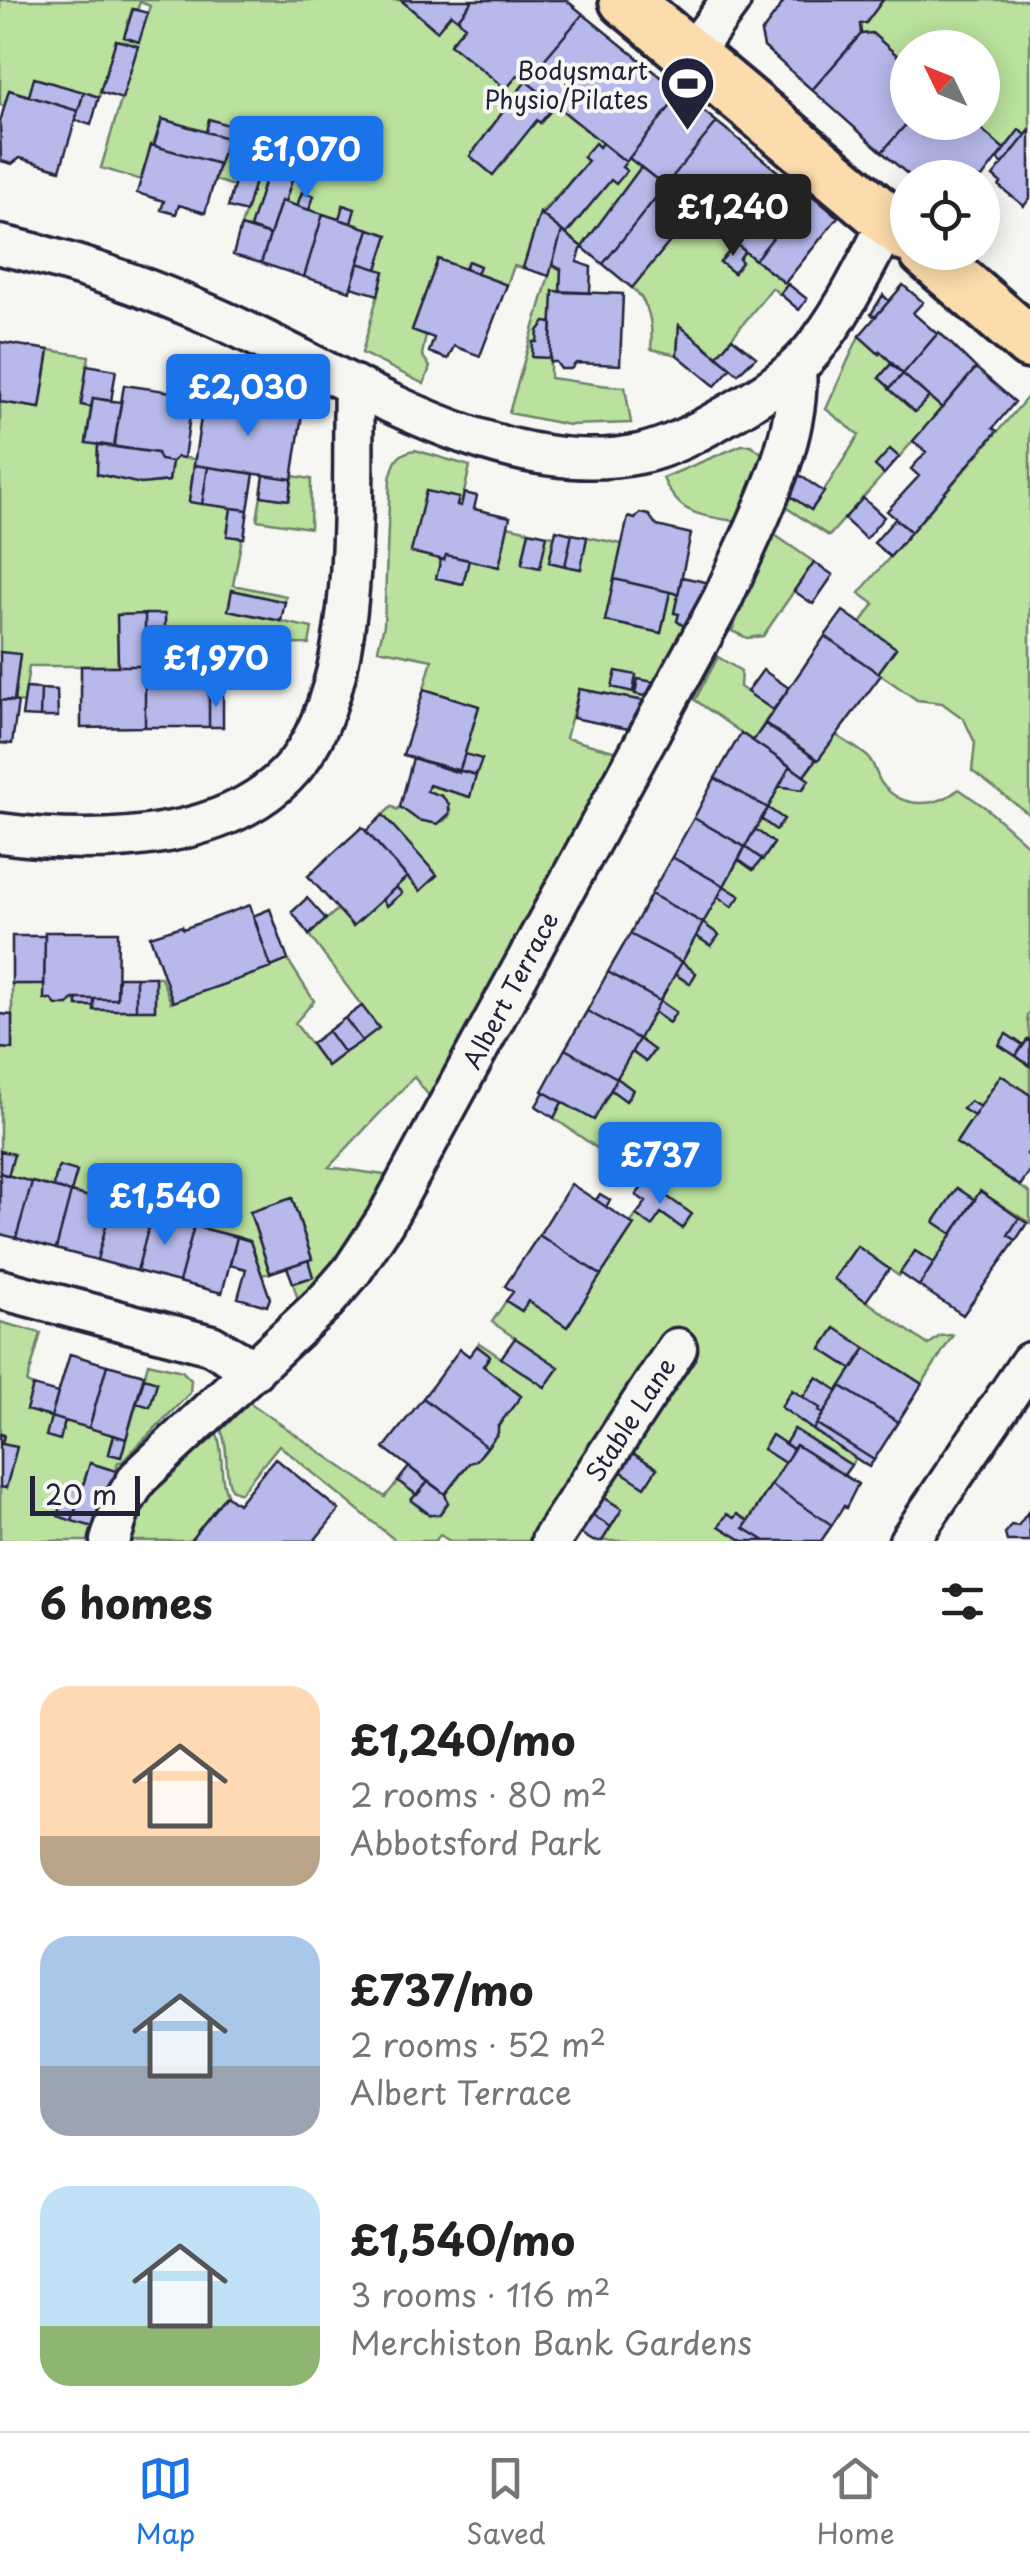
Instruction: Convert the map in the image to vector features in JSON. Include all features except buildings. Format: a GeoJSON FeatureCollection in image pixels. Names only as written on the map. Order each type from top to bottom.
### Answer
{"type":"FeatureCollection","features":[{"type":"Feature","properties":{"kind":"main road"},"geometry":{"type":"LineString","coordinates":[[625,0],[890,223]]}},
{"type":"Feature","properties":{"kind":"main road"},"geometry":{"type":"LineString","coordinates":[[945,270],[1030,343]]}},
{"type":"Feature","properties":{"kind":"street"},"geometry":{"type":"LineString","coordinates":[[691,55],[731,0]]}},
{"type":"Feature","properties":{"kind":"street"},"geometry":{"type":"LineString","coordinates":[[0,245],[44,255],[167,298],[440,422],[508,446],[558,457],[600,458],[640,454],[674,443],[770,390],[796,368],[890,256]]}},
{"type":"Feature","properties":{"kind":"street","name":"Albert Terrace"},"geometry":{"type":"LineString","coordinates":[[110,1541],[122,1504],[138,1478],[326,1302],[385,1221],[723,598],[766,501],[788,436],[797,399],[796,368]]}},
{"type":"Feature","properties":{"kind":"street"},"geometry":{"type":"LineString","coordinates":[[0,833],[93,840],[185,829],[245,805],[293,767],[316,730],[342,642],[351,563],[354,385]]}},
{"type":"Feature","properties":{"kind":"street"},"geometry":{"type":"LineString","coordinates":[[0,1289],[210,1345],[254,1370]]}},
{"type":"Feature","properties":{"kind":"street","name":"Stable Lane"},"geometry":{"type":"LineString","coordinates":[[551,1541],[677,1348]]}},
{"type":"Feature","properties":{"kind":"street"},"geometry":{"type":"LineString","coordinates":[[909,1541],[1030,1362]]}},
{"type":"Feature","properties":{"kind":"green space"},"geometry":{"type":"Polygon","coordinates":[[[0,0],[401,0],[436,31],[451,14],[465,26],[451,44],[506,89],[518,75],[526,81],[470,156],[492,174],[537,120],[541,123],[552,102],[602,143],[599,147],[595,144],[584,157],[588,161],[540,214],[523,268],[514,266],[507,285],[477,274],[468,262],[465,269],[438,260],[412,329],[426,335],[422,355],[430,367],[424,384],[362,353],[384,272],[377,269],[387,235],[351,223],[354,209],[344,205],[339,219],[309,210],[313,195],[302,192],[297,206],[285,202],[297,162],[273,154],[250,228],[241,226],[255,181],[238,175],[234,186],[215,180],[230,126],[209,120],[206,132],[162,119],[141,180],[101,168],[137,46],[116,40],[99,97],[35,78],[29,96],[10,90],[4,106],[0,105],[0,0]],[[140,2],[137,10],[132,9],[124,37],[138,42],[150,6],[140,2]]]}},
{"type":"Feature","properties":{"kind":"green space"},"geometry":{"type":"Polygon","coordinates":[[[883,0],[1030,0],[1030,130],[1026,135],[1019,130],[1004,149],[993,140],[1000,140],[1000,30],[890,30],[890,50],[872,34],[861,34],[860,24],[883,0]]]}},
{"type":"Feature","properties":{"kind":"green space"},"geometry":{"type":"Polygon","coordinates":[[[629,158],[641,167],[582,247],[566,235],[629,158]]]}},
{"type":"Feature","properties":{"kind":"green space"},"geometry":{"type":"Polygon","coordinates":[[[695,211],[736,244],[721,262],[734,273],[745,251],[787,285],[780,294],[772,288],[717,356],[679,326],[677,355],[651,349],[649,316],[632,288],[695,211]]]}},
{"type":"Feature","properties":{"kind":"green space"},"geometry":{"type":"Polygon","coordinates":[[[552,265],[561,269],[560,292],[552,323],[545,322],[538,331],[537,342],[533,342],[533,357],[550,358],[550,378],[625,387],[631,423],[569,425],[509,413],[552,265]]]}},
{"type":"Feature","properties":{"kind":"green space"},"geometry":{"type":"Polygon","coordinates":[[[859,336],[892,362],[879,378],[914,412],[929,397],[942,408],[899,457],[890,450],[884,474],[829,536],[784,506],[789,495],[812,510],[859,435],[826,409],[859,336]]]}},
{"type":"Feature","properties":{"kind":"green space"},"geometry":{"type":"Polygon","coordinates":[[[49,350],[89,356],[81,404],[91,407],[86,442],[98,444],[97,474],[159,483],[169,481],[172,462],[177,457],[195,459],[189,501],[231,508],[227,536],[242,538],[233,585],[286,596],[285,602],[233,590],[228,610],[312,628],[309,644],[172,645],[171,665],[165,665],[165,615],[118,615],[118,666],[29,666],[24,703],[14,701],[20,655],[0,652],[0,402],[40,408],[49,350]]]}},
{"type":"Feature","properties":{"kind":"green space"},"geometry":{"type":"Polygon","coordinates":[[[1030,394],[1030,815],[972,771],[975,743],[964,719],[942,703],[917,700],[878,673],[896,648],[861,623],[874,604],[859,593],[1030,394]]]}},
{"type":"Feature","properties":{"kind":"green space"},"geometry":{"type":"Polygon","coordinates":[[[742,445],[751,445],[764,455],[744,523],[695,513],[670,492],[663,478],[742,445]]]}},
{"type":"Feature","properties":{"kind":"green space"},"geometry":{"type":"Polygon","coordinates":[[[415,450],[470,466],[461,506],[457,505],[458,498],[426,491],[412,552],[441,559],[437,578],[463,584],[469,560],[499,567],[508,526],[529,531],[522,563],[539,567],[547,535],[554,536],[549,562],[580,569],[587,537],[622,544],[605,621],[661,633],[670,592],[678,594],[674,612],[679,614],[677,621],[689,630],[650,702],[579,689],[566,738],[621,753],[430,1097],[414,1077],[329,1167],[391,1176],[354,1244],[299,1303],[293,1283],[313,1277],[308,1260],[312,1258],[292,1198],[250,1213],[270,1273],[262,1275],[250,1241],[152,1214],[139,1188],[133,1209],[112,1203],[117,1183],[101,1178],[95,1199],[71,1192],[77,1172],[59,1167],[53,1187],[8,1176],[14,1155],[0,1151],[0,1048],[12,1048],[12,984],[44,984],[56,1005],[67,1005],[77,999],[77,1006],[94,1006],[94,1010],[155,1009],[155,977],[161,977],[171,1003],[288,960],[314,1001],[295,1023],[327,1066],[378,1028],[309,935],[338,909],[353,926],[382,900],[387,906],[401,894],[396,887],[407,877],[420,891],[437,876],[383,815],[392,806],[431,822],[442,822],[450,812],[448,804],[427,791],[429,785],[469,797],[482,759],[465,754],[479,706],[424,689],[432,660],[378,649],[384,625],[390,479],[397,459],[415,450]]]}},
{"type":"Feature","properties":{"kind":"green space"},"geometry":{"type":"Polygon","coordinates":[[[293,476],[311,479],[310,528],[257,520],[261,496],[289,500],[293,476]]]}},
{"type":"Feature","properties":{"kind":"green space"},"geometry":{"type":"Polygon","coordinates":[[[772,533],[814,562],[763,636],[747,638],[732,631],[772,533]]]}},
{"type":"Feature","properties":{"kind":"green space"},"geometry":{"type":"Polygon","coordinates":[[[718,657],[741,671],[740,687],[773,710],[753,741],[695,700],[718,657]]]}},
{"type":"Feature","properties":{"kind":"green space"},"geometry":{"type":"Polygon","coordinates":[[[836,735],[868,757],[882,784],[899,798],[930,802],[959,789],[1030,847],[1030,1041],[1023,1045],[1006,1034],[999,1045],[1030,1066],[1030,1095],[1001,1076],[980,1107],[970,1101],[964,1109],[974,1116],[956,1143],[1030,1193],[1030,1223],[981,1192],[975,1200],[957,1188],[935,1222],[952,1234],[934,1263],[915,1251],[899,1276],[857,1247],[834,1278],[928,1345],[940,1336],[953,1335],[922,1384],[834,1329],[821,1349],[852,1369],[838,1391],[817,1377],[803,1397],[792,1390],[781,1407],[856,1457],[851,1465],[795,1429],[785,1444],[772,1435],[764,1449],[785,1463],[748,1521],[734,1518],[720,1526],[743,1541],[602,1541],[622,1509],[600,1495],[617,1469],[656,1468],[629,1451],[696,1350],[668,1331],[532,1541],[450,1541],[440,1535],[435,1541],[396,1541],[279,1445],[240,1493],[231,1489],[221,1430],[249,1402],[385,1497],[398,1481],[416,1494],[411,1501],[429,1515],[469,1463],[492,1441],[521,1396],[483,1366],[490,1356],[477,1346],[479,1343],[545,1387],[558,1368],[492,1322],[506,1301],[521,1311],[528,1301],[567,1327],[636,1215],[661,1213],[682,1228],[691,1214],[554,1118],[562,1102],[594,1119],[611,1090],[627,1100],[633,1090],[617,1078],[632,1052],[646,1062],[654,1051],[639,1039],[654,1012],[669,1023],[676,1013],[660,1001],[675,974],[689,984],[696,973],[682,962],[696,936],[718,935],[703,923],[718,897],[739,896],[724,886],[739,860],[753,870],[774,844],[755,829],[761,819],[776,830],[783,820],[768,808],[779,786],[803,790],[809,780],[804,776],[836,735]]]}},
{"type":"Feature","properties":{"kind":"green space"},"geometry":{"type":"Polygon","coordinates":[[[0,1322],[41,1333],[27,1383],[33,1386],[26,1410],[51,1417],[47,1436],[60,1439],[65,1421],[114,1435],[109,1453],[121,1457],[137,1403],[150,1406],[157,1383],[144,1378],[148,1363],[182,1371],[191,1380],[190,1393],[118,1462],[116,1471],[90,1463],[82,1487],[69,1484],[59,1516],[97,1528],[93,1541],[0,1541],[0,1487],[6,1488],[16,1448],[2,1444],[4,1435],[0,1434],[0,1322]]]}},
{"type":"Feature","properties":{"kind":"green space"},"geometry":{"type":"Polygon","coordinates":[[[217,1434],[227,1494],[190,1541],[128,1541],[143,1499],[217,1434]]]}},
{"type":"Feature","properties":{"kind":"place","name":"Bodysmart Physio/Pilates"},"geometry":{"type":"Point","coordinates":[687,133]}}]}
